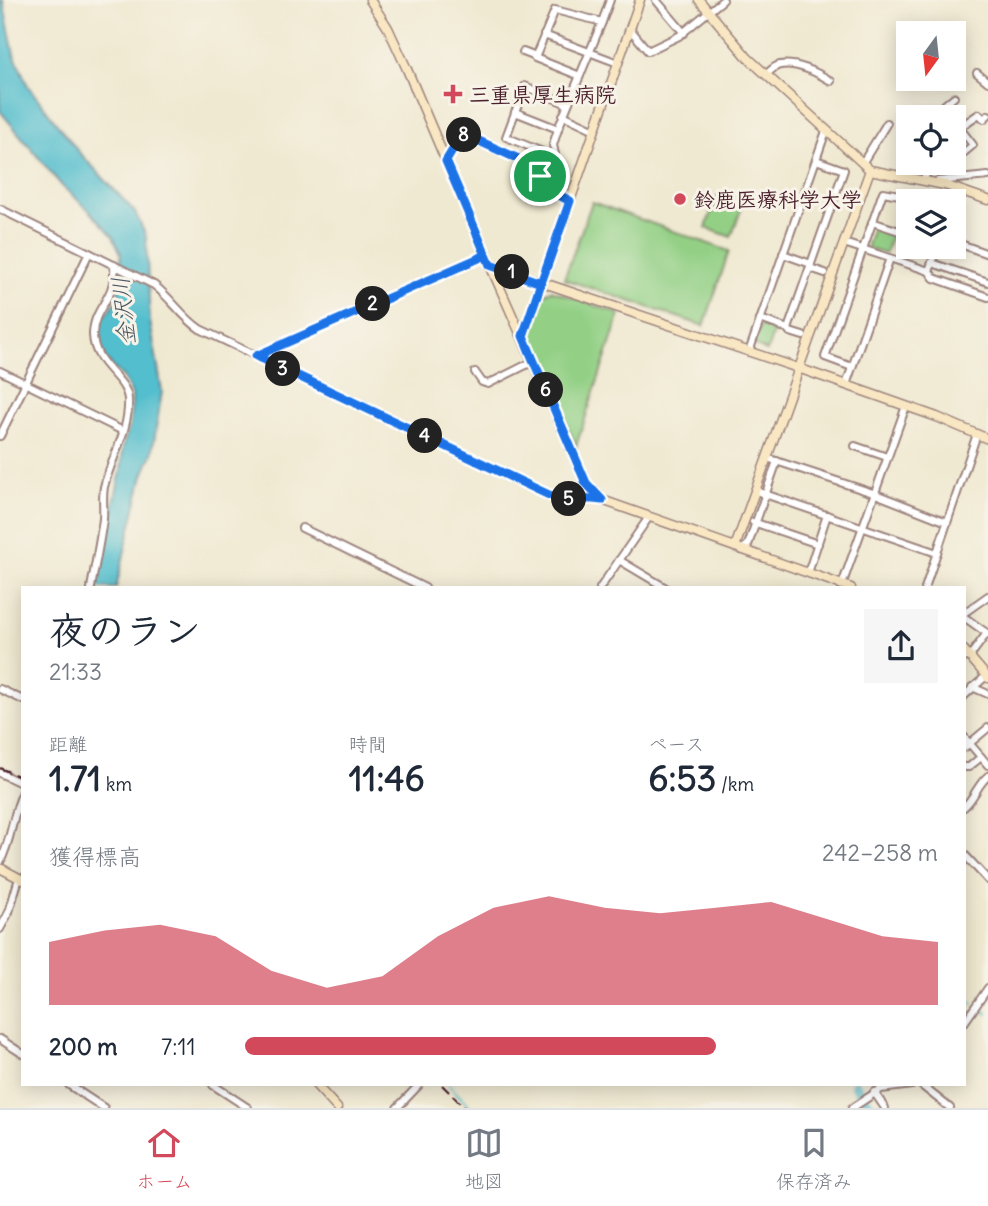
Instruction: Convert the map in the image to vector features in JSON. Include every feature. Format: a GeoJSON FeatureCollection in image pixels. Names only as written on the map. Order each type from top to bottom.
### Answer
{"type":"FeatureCollection","features":[{"type":"Feature","properties":{"kind":"street"},"geometry":{"type":"LineString","coordinates":[[370,0],[388,29],[586,483],[602,500]]}},
{"type":"Feature","properties":{"kind":"street"},"geometry":{"type":"LineString","coordinates":[[540,176],[555,154],[553,145],[558,129],[610,0]]}},
{"type":"Feature","properties":{"kind":"street"},"geometry":{"type":"LineString","coordinates":[[523,336],[640,0]]}},
{"type":"Feature","properties":{"kind":"street"},"geometry":{"type":"LineString","coordinates":[[656,0],[684,33]]}},
{"type":"Feature","properties":{"kind":"street"},"geometry":{"type":"LineString","coordinates":[[699,0],[738,48],[870,170],[953,189]]}},
{"type":"Feature","properties":{"kind":"street"},"geometry":{"type":"LineString","coordinates":[[630,29],[648,51],[684,33],[723,0]]}},
{"type":"Feature","properties":{"kind":"street"},"geometry":{"type":"LineString","coordinates":[[536,57],[555,9],[602,22]]}},
{"type":"Feature","properties":{"kind":"street"},"geometry":{"type":"LineString","coordinates":[[544,35],[618,63]]}},
{"type":"Feature","properties":{"kind":"street"},"geometry":{"type":"LineString","coordinates":[[523,52],[580,76]]}},
{"type":"Feature","properties":{"kind":"street"},"geometry":{"type":"LineString","coordinates":[[766,75],[781,64],[818,73],[831,81]]}},
{"type":"Feature","properties":{"kind":"street"},"geometry":{"type":"LineString","coordinates":[[977,73],[988,82]]}},
{"type":"Feature","properties":{"kind":"street"},"geometry":{"type":"LineString","coordinates":[[552,159],[506,137],[525,86],[567,104]]}},
{"type":"Feature","properties":{"kind":"street"},"geometry":{"type":"LineString","coordinates":[[944,105],[954,97]]}},
{"type":"Feature","properties":{"kind":"street"},"geometry":{"type":"LineString","coordinates":[[515,112],[558,129]]}},
{"type":"Feature","properties":{"kind":"street"},"geometry":{"type":"LineString","coordinates":[[966,122],[979,114],[984,119],[988,115]]}},
{"type":"Feature","properties":{"kind":"street"},"geometry":{"type":"LineString","coordinates":[[563,115],[595,130]]}},
{"type":"Feature","properties":{"kind":"street"},"geometry":{"type":"LineString","coordinates":[[863,162],[887,123]]}},
{"type":"Feature","properties":{"kind":"street"},"geometry":{"type":"LineString","coordinates":[[749,352],[827,131]]}},
{"type":"Feature","properties":{"kind":"street"},"geometry":{"type":"LineString","coordinates":[[446,161],[462,135],[466,135],[523,161],[559,195],[570,201]]}},
{"type":"Feature","properties":{"kind":"street"},"geometry":{"type":"LineString","coordinates":[[966,138],[973,145],[966,151]]}},
{"type":"Feature","properties":{"kind":"street"},"geometry":{"type":"LineString","coordinates":[[788,329],[844,170],[816,160]]}},
{"type":"Feature","properties":{"kind":"street"},"geometry":{"type":"LineString","coordinates":[[738,548],[745,519],[870,170]]}},
{"type":"Feature","properties":{"kind":"street"},"geometry":{"type":"LineString","coordinates":[[924,182],[927,175]]}},
{"type":"Feature","properties":{"kind":"street"},"geometry":{"type":"LineString","coordinates":[[924,182],[988,176]]}},
{"type":"Feature","properties":{"kind":"street"},"geometry":{"type":"LineString","coordinates":[[852,367],[825,357],[883,192],[896,195]]}},
{"type":"Feature","properties":{"kind":"street"},"geometry":{"type":"LineString","coordinates":[[966,193],[988,200]]}},
{"type":"Feature","properties":{"kind":"street"},"geometry":{"type":"LineString","coordinates":[[0,209],[154,285],[165,293],[192,324],[549,495],[567,499],[602,500],[846,586],[862,527],[906,406]]}},
{"type":"Feature","properties":{"kind":"street"},"geometry":{"type":"LineString","coordinates":[[872,222],[896,230]]}},
{"type":"Feature","properties":{"kind":"street"},"geometry":{"type":"LineString","coordinates":[[844,243],[929,271],[934,278],[988,298]]}},
{"type":"Feature","properties":{"kind":"street"},"geometry":{"type":"LineString","coordinates":[[966,246],[988,254]]}},
{"type":"Feature","properties":{"kind":"street"},"geometry":{"type":"LineString","coordinates":[[0,436],[89,253]]}},
{"type":"Feature","properties":{"kind":"street"},"geometry":{"type":"LineString","coordinates":[[783,254],[825,273]]}},
{"type":"Feature","properties":{"kind":"street"},"geometry":{"type":"LineString","coordinates":[[256,356],[486,255]]}},
{"type":"Feature","properties":{"kind":"street"},"geometry":{"type":"LineString","coordinates":[[846,385],[890,258]]}},
{"type":"Feature","properties":{"kind":"street"},"geometry":{"type":"LineString","coordinates":[[929,271],[933,259]]}},
{"type":"Feature","properties":{"kind":"street"},"geometry":{"type":"LineString","coordinates":[[932,263],[988,282]]}},
{"type":"Feature","properties":{"kind":"street"},"geometry":{"type":"LineString","coordinates":[[490,265],[798,368],[906,406],[988,439]]}},
{"type":"Feature","properties":{"kind":"street"},"geometry":{"type":"LineString","coordinates":[[91,586],[103,520],[103,495],[128,415],[127,393],[98,356],[94,342],[96,319],[113,287],[115,266]]}},
{"type":"Feature","properties":{"kind":"street"},"geometry":{"type":"LineString","coordinates":[[760,318],[803,336]]}},
{"type":"Feature","properties":{"kind":"street"},"geometry":{"type":"LineString","coordinates":[[475,372],[482,382],[488,384],[534,361]]}},
{"type":"Feature","properties":{"kind":"street"},"geometry":{"type":"LineString","coordinates":[[0,371],[122,431]]}},
{"type":"Feature","properties":{"kind":"street"},"geometry":{"type":"LineString","coordinates":[[926,586],[977,434]]}},
{"type":"Feature","properties":{"kind":"street"},"geometry":{"type":"LineString","coordinates":[[855,446],[887,457]]}},
{"type":"Feature","properties":{"kind":"street"},"geometry":{"type":"LineString","coordinates":[[767,458],[947,522]]}},
{"type":"Feature","properties":{"kind":"street"},"geometry":{"type":"LineString","coordinates":[[738,548],[748,545],[776,461]]}},
{"type":"Feature","properties":{"kind":"street"},"geometry":{"type":"LineString","coordinates":[[755,491],[937,553]]}},
{"type":"Feature","properties":{"kind":"street"},"geometry":{"type":"LineString","coordinates":[[808,573],[827,515]]}},
{"type":"Feature","properties":{"kind":"street"},"geometry":{"type":"LineString","coordinates":[[601,586],[649,517]]}},
{"type":"Feature","properties":{"kind":"street"},"geometry":{"type":"LineString","coordinates":[[745,519],[818,544]]}},
{"type":"Feature","properties":{"kind":"street"},"geometry":{"type":"LineString","coordinates":[[302,528],[421,586]]}},
{"type":"Feature","properties":{"kind":"street"},"geometry":{"type":"LineString","coordinates":[[619,560],[663,586]]}},
{"type":"Feature","properties":{"kind":"street"},"geometry":{"type":"LineString","coordinates":[[966,613],[988,596]]}},
{"type":"Feature","properties":{"kind":"street"},"geometry":{"type":"LineString","coordinates":[[966,617],[988,634],[966,655],[987,677],[966,694]]}},
{"type":"Feature","properties":{"kind":"street"},"geometry":{"type":"LineString","coordinates":[[966,684],[988,694]]}},
{"type":"Feature","properties":{"kind":"street"},"geometry":{"type":"LineString","coordinates":[[0,689],[21,699]]}},
{"type":"Feature","properties":{"kind":"street"},"geometry":{"type":"LineString","coordinates":[[988,728],[966,743],[988,765]]}},
{"type":"Feature","properties":{"kind":"street"},"geometry":{"type":"LineString","coordinates":[[966,767],[981,757]]}},
{"type":"Feature","properties":{"kind":"street"},"geometry":{"type":"LineString","coordinates":[[0,773],[21,783]]}},
{"type":"Feature","properties":{"kind":"street"},"geometry":{"type":"LineString","coordinates":[[966,805],[975,797],[979,783],[988,776]]}},
{"type":"Feature","properties":{"kind":"street"},"geometry":{"type":"LineString","coordinates":[[0,862],[21,797]]}},
{"type":"Feature","properties":{"kind":"street"},"geometry":{"type":"LineString","coordinates":[[966,856],[988,880]]}},
{"type":"Feature","properties":{"kind":"street"},"geometry":{"type":"LineString","coordinates":[[0,868],[21,879],[0,929]]}},
{"type":"Feature","properties":{"kind":"street"},"geometry":{"type":"LineString","coordinates":[[966,1020],[988,988]]}},
{"type":"Feature","properties":{"kind":"street"},"geometry":{"type":"LineString","coordinates":[[0,1039],[21,1053]]}},
{"type":"Feature","properties":{"kind":"street"},"geometry":{"type":"LineString","coordinates":[[71,1086],[104,1108]]}},
{"type":"Feature","properties":{"kind":"street"},"geometry":{"type":"LineString","coordinates":[[217,1086],[248,1108]]}},
{"type":"Feature","properties":{"kind":"street"},"geometry":{"type":"LineString","coordinates":[[317,1086],[337,1108]]}},
{"type":"Feature","properties":{"kind":"street"},"geometry":{"type":"LineString","coordinates":[[401,1107],[418,1086]]}},
{"type":"Feature","properties":{"kind":"street"},"geometry":{"type":"LineString","coordinates":[[854,1105],[881,1089],[904,1086]]}},
{"type":"Feature","properties":{"kind":"street"},"geometry":{"type":"LineString","coordinates":[[922,1086],[950,1108]]}},
{"type":"Feature","properties":{"kind":"street"},"geometry":{"type":"LineString","coordinates":[[873,1093],[885,1108]]}},
{"type":"Feature","properties":{"kind":"green space"},"geometry":{"type":"Polygon","coordinates":[[[716,198],[742,207],[731,237],[706,228],[716,198]]]}},
{"type":"Feature","properties":{"kind":"green space"},"geometry":{"type":"Polygon","coordinates":[[[592,202],[729,251],[704,326],[564,279],[592,202]]]}},
{"type":"Feature","properties":{"kind":"green space"},"geometry":{"type":"Polygon","coordinates":[[[875,226],[893,231],[885,254],[868,248],[875,226]]]}},
{"type":"Feature","properties":{"kind":"green space"},"geometry":{"type":"Polygon","coordinates":[[[551,290],[620,314],[576,446],[528,335],[541,295],[551,290]]]}},
{"type":"Feature","properties":{"kind":"green space"},"geometry":{"type":"Polygon","coordinates":[[[761,324],[775,327],[767,351],[754,345],[761,324]]]}},
{"type":"Feature","properties":{"kind":"water"},"geometry":{"type":"Polygon","coordinates":[[[0,0],[3,0],[14,54],[28,86],[79,152],[135,212],[146,236],[150,321],[162,391],[152,454],[143,475],[116,586],[95,586],[121,471],[132,400],[123,377],[102,353],[99,337],[100,320],[119,299],[121,254],[113,236],[62,186],[0,111],[0,0]]]}},
{"type":"Feature","properties":{"kind":"waterway"},"geometry":{"type":"LineString","coordinates":[[966,998],[973,1003]]}},
{"type":"Feature","properties":{"kind":"waterway"},"geometry":{"type":"LineString","coordinates":[[978,1006],[988,1014]]}},
{"type":"Feature","properties":{"kind":"waterway"},"geometry":{"type":"LineString","coordinates":[[450,1086],[471,1108]]}},
{"type":"Feature","properties":{"kind":"waterway","name":"金沢川"},"geometry":{"type":"LineString","coordinates":[[856,1086],[872,1108]]}},
{"type":"Feature","properties":{"kind":"railway"},"geometry":{"type":"LineString","coordinates":[[0,768],[21,777]]}},
{"type":"Feature","properties":{"kind":"railway"},"geometry":{"type":"LineString","coordinates":[[443,1086],[465,1108]]}},
{"type":"Feature","properties":{"kind":"place","name":"三重県厚生病院"},"geometry":{"type":"Point","coordinates":[453,94]}},
{"type":"Feature","properties":{"kind":"place","name":"鈴鹿医療科学大学"},"geometry":{"type":"Point","coordinates":[680,199]}},
{"type":"Feature","properties":{"kind":"route"},"geometry":{"type":"LineString","coordinates":[[540,176],[523,161],[466,135],[462,135],[446,161],[486,255],[490,265],[541,283],[523,336],[586,483],[602,500],[562,499],[549,495],[256,356],[486,255],[490,265],[541,283],[570,201],[559,195],[540,176]]}}]}
